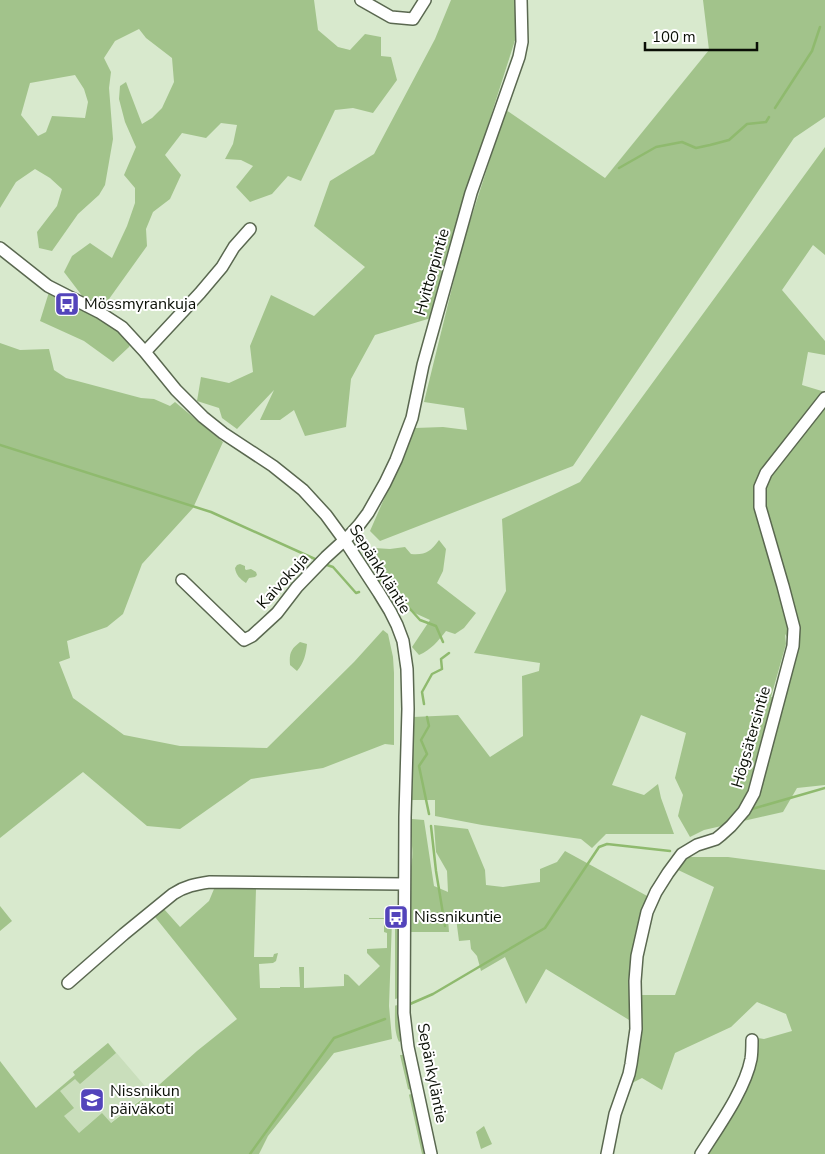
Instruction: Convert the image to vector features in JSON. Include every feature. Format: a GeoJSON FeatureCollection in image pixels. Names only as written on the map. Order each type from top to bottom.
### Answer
{"type":"FeatureCollection","features":[{"type":"Feature","properties":{"kind":"street"},"geometry":{"type":"LineString","coordinates":[[361,0],[390,17],[413,19],[425,0]]}},
{"type":"Feature","properties":{"kind":"street","name":"Hvittorpintie"},"geometry":{"type":"LineString","coordinates":[[345,541],[368,513],[385,483],[412,418],[423,365],[471,194],[519,57],[522,34],[522,0]]}},
{"type":"Feature","properties":{"kind":"street"},"geometry":{"type":"LineString","coordinates":[[145,352],[200,293],[222,267],[234,247],[250,229]]}},
{"type":"Feature","properties":{"kind":"street","name":"Sepänkyläntie"},"geometry":{"type":"LineString","coordinates":[[0,248],[48,286],[99,312],[122,328],[145,352],[176,390],[203,417],[222,433],[273,466],[303,490],[326,514],[390,611],[403,641],[407,669],[404,1024],[431,1154]]}},
{"type":"Feature","properties":{"kind":"street","name":"Högsätersintie"},"geometry":{"type":"LineString","coordinates":[[607,1154],[615,1114],[631,1064],[636,1029],[635,981],[637,956],[647,912],[656,892],[682,854],[721,835],[744,811],[754,793],[793,646],[794,628],[760,507],[760,487],[766,473],[825,398]]}},
{"type":"Feature","properties":{"kind":"street","name":"Kaivokuja"},"geometry":{"type":"LineString","coordinates":[[182,580],[244,640],[252,636],[277,613],[297,587],[326,557],[345,541]]}},
{"type":"Feature","properties":{"kind":"street"},"geometry":{"type":"LineString","coordinates":[[68,983],[167,899],[182,888],[195,884],[210,882],[404,884]]}},
{"type":"Feature","properties":{"kind":"street"},"geometry":{"type":"LineString","coordinates":[[701,1154],[734,1101],[746,1075],[751,1059],[752,1040]]}},
{"type":"Feature","properties":{"kind":"shaded area"},"geometry":{"type":"Polygon","coordinates":[[[0,0],[314,0],[318,30],[338,47],[350,50],[365,34],[381,37],[381,56],[391,57],[397,80],[373,113],[353,108],[335,110],[301,181],[288,176],[272,194],[250,202],[236,187],[253,166],[241,160],[225,159],[233,144],[237,125],[221,123],[206,138],[182,133],[165,155],[181,175],[170,199],[153,212],[146,229],[147,246],[104,306],[83,297],[64,272],[72,256],[90,243],[112,258],[135,203],[135,188],[124,175],[136,147],[125,122],[119,99],[120,86],[126,82],[142,124],[152,118],[162,108],[174,82],[172,58],[146,38],[139,29],[115,41],[104,58],[111,72],[109,88],[113,139],[105,185],[99,195],[78,214],[52,251],[39,248],[37,232],[57,206],[62,189],[50,178],[35,169],[16,182],[0,208],[0,0]],[[75,75],[30,83],[21,115],[38,136],[46,132],[52,116],[85,118],[88,102],[84,89],[75,75]]]}},
{"type":"Feature","properties":{"kind":"shaded area"},"geometry":{"type":"Polygon","coordinates":[[[451,0],[519,0],[517,34],[456,225],[431,318],[375,335],[351,379],[346,427],[305,436],[294,410],[280,420],[260,420],[274,390],[237,429],[222,418],[219,408],[197,401],[201,377],[229,383],[253,372],[250,346],[271,295],[314,316],[365,267],[314,226],[330,181],[374,154],[435,39],[451,0]]]}},
{"type":"Feature","properties":{"kind":"shaded area"},"geometry":{"type":"Polygon","coordinates":[[[703,0],[825,0],[825,117],[794,138],[573,466],[380,541],[370,531],[415,428],[443,427],[467,430],[464,408],[424,402],[463,243],[506,110],[605,178],[709,50],[703,0]]]}},
{"type":"Feature","properties":{"kind":"shaded area"},"geometry":{"type":"Polygon","coordinates":[[[825,147],[825,255],[813,245],[782,290],[825,341],[825,355],[808,352],[802,385],[825,392],[825,785],[797,788],[783,812],[704,830],[690,837],[678,816],[683,795],[675,778],[686,733],[641,715],[612,785],[644,795],[658,784],[674,834],[606,834],[592,848],[581,839],[482,825],[435,816],[435,800],[412,800],[413,717],[458,715],[490,757],[523,736],[522,676],[539,671],[540,663],[474,653],[506,591],[502,519],[580,482],[825,147]],[[785,634],[786,644],[771,697],[780,697],[793,646],[785,634]]]}},
{"type":"Feature","properties":{"kind":"shaded area"},"geometry":{"type":"Polygon","coordinates":[[[49,292],[112,325],[131,342],[129,347],[113,362],[84,341],[40,321],[49,292]]]}},
{"type":"Feature","properties":{"kind":"shaded area"},"geometry":{"type":"Polygon","coordinates":[[[0,343],[20,350],[49,349],[54,370],[66,378],[141,398],[154,399],[170,406],[175,402],[223,442],[193,508],[142,564],[123,614],[107,627],[67,641],[70,658],[59,662],[73,698],[124,735],[180,746],[267,748],[354,662],[383,630],[388,634],[393,657],[394,745],[385,744],[323,768],[251,779],[180,829],[147,826],[83,772],[0,838],[0,343]]]}},
{"type":"Feature","properties":{"kind":"shaded area"},"geometry":{"type":"Polygon","coordinates":[[[439,540],[446,549],[443,571],[437,583],[476,613],[464,628],[455,634],[446,631],[431,648],[419,655],[412,647],[430,620],[397,605],[381,580],[369,554],[374,548],[390,549],[405,547],[411,554],[420,554],[430,550],[439,540]]]}},
{"type":"Feature","properties":{"kind":"shaded area"},"geometry":{"type":"Polygon","coordinates":[[[240,564],[245,566],[246,570],[251,569],[256,572],[257,575],[249,578],[246,583],[239,577],[235,568],[240,564]]]}},
{"type":"Feature","properties":{"kind":"shaded area"},"geometry":{"type":"Polygon","coordinates":[[[300,642],[307,644],[304,658],[297,671],[290,665],[290,657],[293,649],[300,642]]]}},
{"type":"Feature","properties":{"kind":"shaded area"},"geometry":{"type":"Polygon","coordinates":[[[409,820],[424,820],[434,886],[448,892],[447,871],[436,852],[434,825],[468,829],[485,870],[486,885],[503,887],[540,882],[540,869],[557,862],[565,851],[649,897],[634,1023],[546,969],[526,1004],[505,957],[481,971],[477,956],[471,949],[470,940],[459,941],[456,918],[448,919],[449,932],[409,932],[412,843],[409,820]]]}},
{"type":"Feature","properties":{"kind":"shaded area"},"geometry":{"type":"Polygon","coordinates":[[[689,857],[728,857],[825,870],[825,1154],[707,1154],[753,1070],[758,1038],[764,1039],[792,1031],[786,1014],[757,1002],[731,1027],[675,1053],[662,1090],[642,1078],[630,1084],[640,995],[675,995],[714,887],[676,869],[689,857]]]}},
{"type":"Feature","properties":{"kind":"shaded area"},"geometry":{"type":"Polygon","coordinates":[[[214,889],[256,889],[254,957],[273,957],[274,954],[278,953],[276,961],[273,963],[259,964],[260,988],[300,987],[299,967],[304,967],[304,988],[344,986],[344,974],[348,975],[359,986],[380,966],[367,953],[367,949],[387,948],[387,933],[384,932],[384,919],[369,918],[390,918],[392,920],[389,1006],[392,1039],[334,1053],[268,1136],[259,1154],[0,1154],[0,1061],[36,1108],[75,1075],[73,1072],[108,1043],[116,1053],[80,1084],[75,1079],[60,1091],[74,1108],[64,1116],[79,1133],[102,1113],[111,1123],[150,1093],[197,1051],[237,1019],[155,917],[164,909],[180,927],[209,901],[214,889]]]}},
{"type":"Feature","properties":{"kind":"shaded area"},"geometry":{"type":"Polygon","coordinates":[[[0,906],[12,921],[0,931],[0,906]]]}},
{"type":"Feature","properties":{"kind":"shaded area"},"geometry":{"type":"Polygon","coordinates":[[[395,921],[400,932],[399,998],[395,999],[395,921]]]}},
{"type":"Feature","properties":{"kind":"shaded area"},"geometry":{"type":"Polygon","coordinates":[[[396,1005],[400,1010],[402,1040],[399,1042],[395,1024],[396,1005]]]}},
{"type":"Feature","properties":{"kind":"shaded area","name":"Nissnikun päiväkoti"},"geometry":{"type":"Polygon","coordinates":[[[108,1043],[150,1092],[74,1154],[36,1108],[75,1075],[73,1072],[108,1043]]]}},
{"type":"Feature","properties":{"kind":"shaded area"},"geometry":{"type":"Polygon","coordinates":[[[400,1055],[406,1057],[412,1090],[408,1089],[400,1055]]]}},
{"type":"Feature","properties":{"kind":"shaded area"},"geometry":{"type":"Polygon","coordinates":[[[410,1094],[413,1095],[427,1154],[422,1154],[410,1094]]]}},
{"type":"Feature","properties":{"kind":"shaded area"},"geometry":{"type":"Polygon","coordinates":[[[484,1126],[492,1144],[481,1149],[476,1132],[484,1126]]]}},
{"type":"Feature","properties":{"kind":"waterway"},"geometry":{"type":"LineString","coordinates":[[775,108],[812,51],[820,27]]}},
{"type":"Feature","properties":{"kind":"waterway"},"geometry":{"type":"LineString","coordinates":[[619,168],[656,147],[682,142],[696,148],[729,140],[747,124],[766,122],[769,117]]}},
{"type":"Feature","properties":{"kind":"waterway"},"geometry":{"type":"LineString","coordinates":[[0,445],[211,512],[315,559]]}},
{"type":"Feature","properties":{"kind":"waterway"},"geometry":{"type":"LineString","coordinates":[[327,565],[333,567],[356,593],[359,592]]}},
{"type":"Feature","properties":{"kind":"waterway"},"geometry":{"type":"LineString","coordinates":[[379,581],[381,580],[394,591],[420,620],[436,626],[443,642]]}},
{"type":"Feature","properties":{"kind":"waterway"},"geometry":{"type":"LineString","coordinates":[[424,704],[422,692],[432,674],[442,669],[441,659],[449,653]]}},
{"type":"Feature","properties":{"kind":"waterway"},"geometry":{"type":"LineString","coordinates":[[427,717],[429,726],[421,740],[427,754],[419,766],[429,814]]}},
{"type":"Feature","properties":{"kind":"waterway"},"geometry":{"type":"LineString","coordinates":[[752,809],[825,788]]}},
{"type":"Feature","properties":{"kind":"waterway"},"geometry":{"type":"LineString","coordinates":[[431,826],[445,926]]}},
{"type":"Feature","properties":{"kind":"waterway"},"geometry":{"type":"LineString","coordinates":[[410,1004],[433,994],[545,928],[599,847],[607,844],[670,851]]}},
{"type":"Feature","properties":{"kind":"waterway"},"geometry":{"type":"LineString","coordinates":[[250,1154],[334,1038],[385,1019]]}},
{"type":"Feature","properties":{"kind":"place","name":"Mössmyrankuja"},"geometry":{"type":"Point","coordinates":[67,304]}},
{"type":"Feature","properties":{"kind":"place","name":"Nissnikuntie"},"geometry":{"type":"Point","coordinates":[396,917]}},
{"type":"Feature","properties":{"kind":"place","name":"Nissnikun päiväkoti"},"geometry":{"type":"Point","coordinates":[92,1100]}}]}
